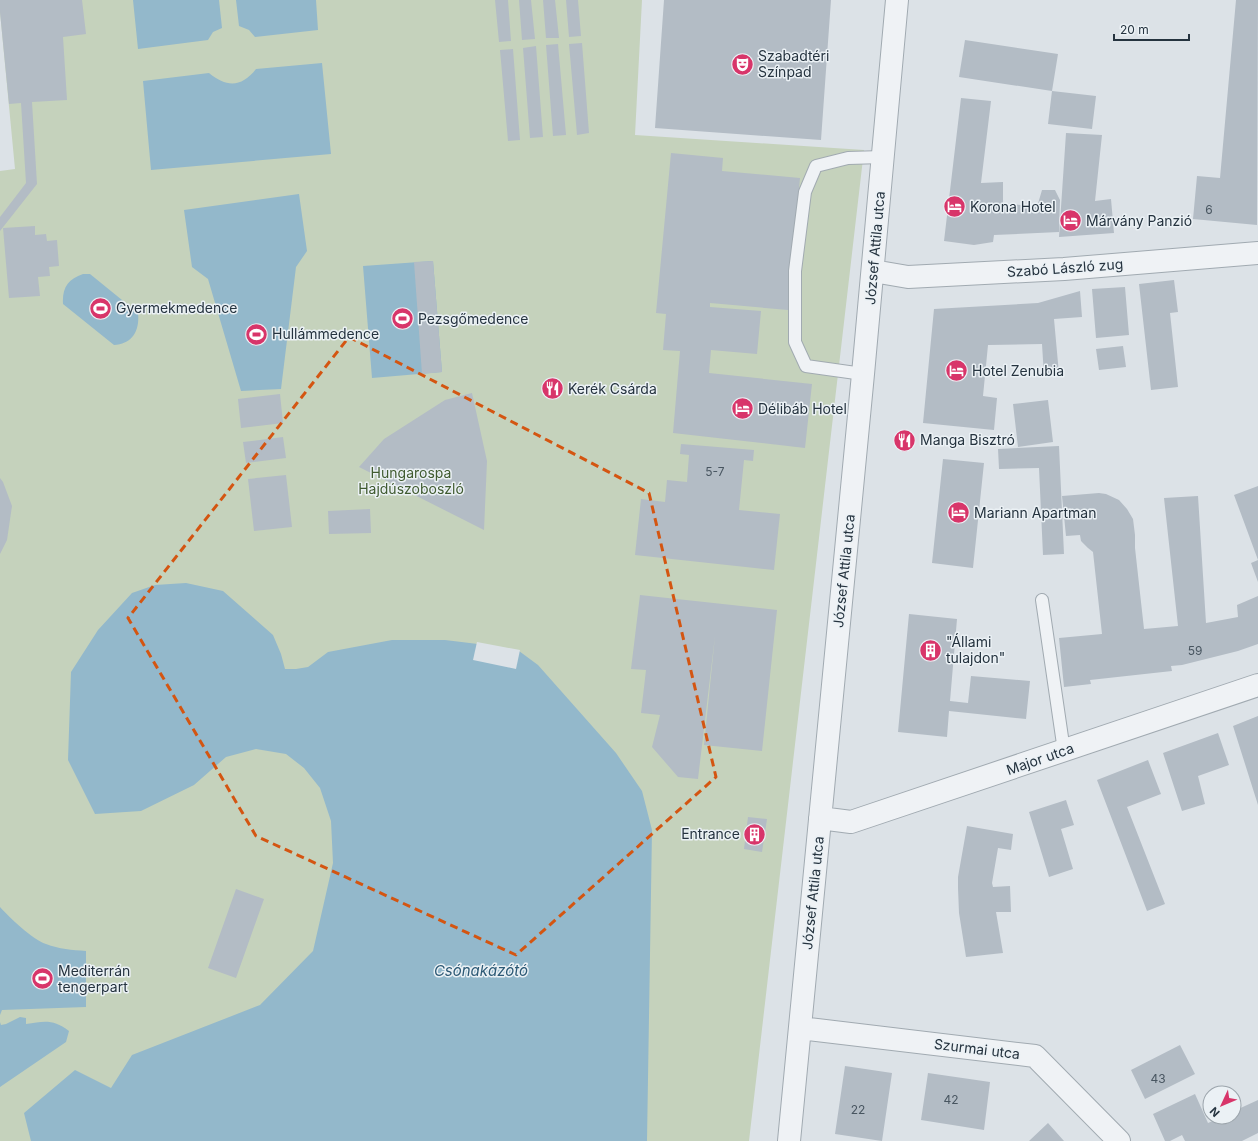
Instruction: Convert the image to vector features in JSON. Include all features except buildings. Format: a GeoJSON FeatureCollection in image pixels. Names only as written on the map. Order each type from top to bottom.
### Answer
{"type":"FeatureCollection","features":[{"type":"Feature","properties":{"kind":"street","name":"József Attila utca"},"geometry":{"type":"LineString","coordinates":[[789,1141],[873,270],[897,0]]}},
{"type":"Feature","properties":{"kind":"street","name":"Szabó László zug"},"geometry":{"type":"LineString","coordinates":[[873,270],[908,278],[1064,269],[1258,253]]}},
{"type":"Feature","properties":{"kind":"street","name":"Major utca"},"geometry":{"type":"LineString","coordinates":[[820,818],[851,822],[1258,685]]}},
{"type":"Feature","properties":{"kind":"street","name":"Szurmai utca"},"geometry":{"type":"LineString","coordinates":[[800,1028],[1035,1056],[1119,1141]]}},
{"type":"Feature","properties":{"kind":"lane"},"geometry":{"type":"LineString","coordinates":[[863,374],[806,366],[795,342],[795,272],[805,192],[816,166],[848,158],[883,157]]}},
{"type":"Feature","properties":{"kind":"lane"},"geometry":{"type":"LineString","coordinates":[[1042,600],[1064,751]]}},
{"type":"Feature","properties":{"kind":"highlighted area"},"geometry":{"type":"Polygon","coordinates":[[[349,337],[649,493],[716,777],[516,955],[256,836],[128,618],[349,337]]]}},
{"type":"Feature","properties":{"kind":"green space","name":"Hungarospa Hajdúszoboszló"},"geometry":{"type":"Polygon","coordinates":[[[0,0],[642,0],[635,135],[864,150],[749,1141],[0,1141],[0,171],[15,169],[0,0]]]}},
{"type":"Feature","properties":{"kind":"water"},"geometry":{"type":"Polygon","coordinates":[[[133,0],[219,0],[222,28],[213,32],[208,40],[138,49],[133,0]]]}},
{"type":"Feature","properties":{"kind":"water"},"geometry":{"type":"Polygon","coordinates":[[[236,0],[316,0],[318,30],[255,37],[249,30],[239,26],[236,0]]]}},
{"type":"Feature","properties":{"kind":"water"},"geometry":{"type":"Polygon","coordinates":[[[322,63],[331,154],[151,170],[143,81],[209,73],[222,81],[234,83],[245,79],[256,69],[322,63]]]}},
{"type":"Feature","properties":{"kind":"water","name":"Hullámmedence"},"geometry":{"type":"Polygon","coordinates":[[[299,194],[307,251],[296,267],[281,389],[241,391],[208,279],[192,267],[184,210],[299,194]]]}},
{"type":"Feature","properties":{"kind":"water","name":"Pezsgőmedence"},"geometry":{"type":"Polygon","coordinates":[[[433,261],[442,372],[372,378],[363,266],[433,261]]]}},
{"type":"Feature","properties":{"kind":"water","name":"Gyermekmedence"},"geometry":{"type":"Polygon","coordinates":[[[83,274],[90,274],[138,313],[138,325],[136,331],[134,335],[126,342],[114,345],[63,304],[64,293],[67,285],[70,281],[83,274]]]}},
{"type":"Feature","properties":{"kind":"water","name":"Csónakázótó"},"geometry":{"type":"Polygon","coordinates":[[[186,583],[223,591],[273,635],[281,654],[285,669],[308,667],[328,652],[392,640],[445,640],[519,651],[538,665],[616,753],[642,791],[652,830],[647,1141],[31,1141],[24,1113],[75,1070],[111,1088],[132,1055],[260,1005],[313,951],[333,863],[331,821],[320,788],[304,768],[286,754],[256,749],[226,757],[194,785],[141,811],[95,814],[68,760],[71,672],[98,630],[132,593],[155,585],[186,583]]]}},
{"type":"Feature","properties":{"kind":"water","name":"Mediterrán tengerpart"},"geometry":{"type":"Polygon","coordinates":[[[0,907],[9,917],[34,938],[51,946],[86,951],[86,1007],[2,1010],[0,1015],[0,907]]]}},
{"type":"Feature","properties":{"kind":"water","name":"Mediterrán tengerpart"},"geometry":{"type":"Polygon","coordinates":[[[20,1017],[26,1018],[26,1024],[49,1022],[58,1024],[69,1031],[66,1042],[0,1087],[0,1022],[1,1025],[6,1024],[20,1017]]]}},
{"type":"Feature","properties":{"kind":"pier"},"geometry":{"type":"Polygon","coordinates":[[[477,642],[520,650],[516,669],[473,660],[477,642]]]}},
{"type":"Feature","properties":{"kind":"place","name":"Szabadtéri Színpad"},"geometry":{"type":"Point","coordinates":[743,64]}},
{"type":"Feature","properties":{"kind":"place","name":"Korona Hotel"},"geometry":{"type":"Point","coordinates":[954,207]}},
{"type":"Feature","properties":{"kind":"place","name":"Márvány Panzió"},"geometry":{"type":"Point","coordinates":[1071,221]}},
{"type":"Feature","properties":{"kind":"place","name":"Gyermekmedence"},"geometry":{"type":"Point","coordinates":[101,308]}},
{"type":"Feature","properties":{"kind":"place","name":"Pezsgőmedence"},"geometry":{"type":"Point","coordinates":[402,319]}},
{"type":"Feature","properties":{"kind":"place","name":"Hullámmedence"},"geometry":{"type":"Point","coordinates":[256,334]}},
{"type":"Feature","properties":{"kind":"place","name":"Hotel Zenubia"},"geometry":{"type":"Point","coordinates":[957,371]}},
{"type":"Feature","properties":{"kind":"place","name":"Kerék Csárda"},"geometry":{"type":"Point","coordinates":[553,389]}},
{"type":"Feature","properties":{"kind":"place","name":"Délibáb Hotel"},"geometry":{"type":"Point","coordinates":[742,409]}},
{"type":"Feature","properties":{"kind":"place","name":"Manga Bisztró"},"geometry":{"type":"Point","coordinates":[904,440]}},
{"type":"Feature","properties":{"kind":"place","name":"Mariann Apartman"},"geometry":{"type":"Point","coordinates":[958,513]}},
{"type":"Feature","properties":{"kind":"place","name":"\"Állami tulajdon\""},"geometry":{"type":"Point","coordinates":[930,650]}},
{"type":"Feature","properties":{"kind":"place","name":"Entrance"},"geometry":{"type":"Point","coordinates":[755,834]}},
{"type":"Feature","properties":{"kind":"place","name":"Mediterrán tengerpart"},"geometry":{"type":"Point","coordinates":[43,979]}}]}
